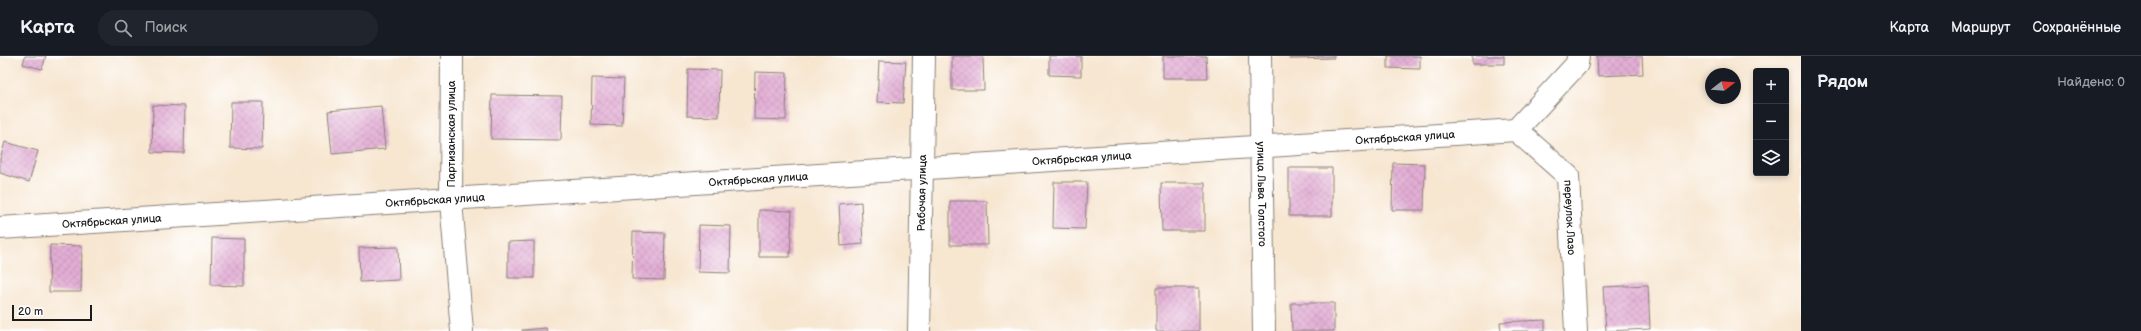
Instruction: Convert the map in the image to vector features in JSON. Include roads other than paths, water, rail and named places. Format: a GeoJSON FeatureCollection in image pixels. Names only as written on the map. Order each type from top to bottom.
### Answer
{"type":"FeatureCollection","features":[{"type":"Feature","properties":{"kind":"street","name":"Партизанская улица"},"geometry":{"type":"LineString","coordinates":[[452,56],[451,200],[462,331]]}},
{"type":"Feature","properties":{"kind":"street","name":"Рабочая улица"},"geometry":{"type":"LineString","coordinates":[[919,331],[924,56]]}},
{"type":"Feature","properties":{"kind":"street","name":"улица Льва Толстого"},"geometry":{"type":"LineString","coordinates":[[1260,56],[1264,331]]}},
{"type":"Feature","properties":{"kind":"street"},"geometry":{"type":"LineString","coordinates":[[1516,130],[1577,64],[1578,56]]}},
{"type":"Feature","properties":{"kind":"street","name":"Октябрьская улица"},"geometry":{"type":"LineString","coordinates":[[0,228],[1516,130]]}},
{"type":"Feature","properties":{"kind":"street","name":"переулок Лазо"},"geometry":{"type":"LineString","coordinates":[[1516,130],[1568,176],[1576,331]]}}]}
